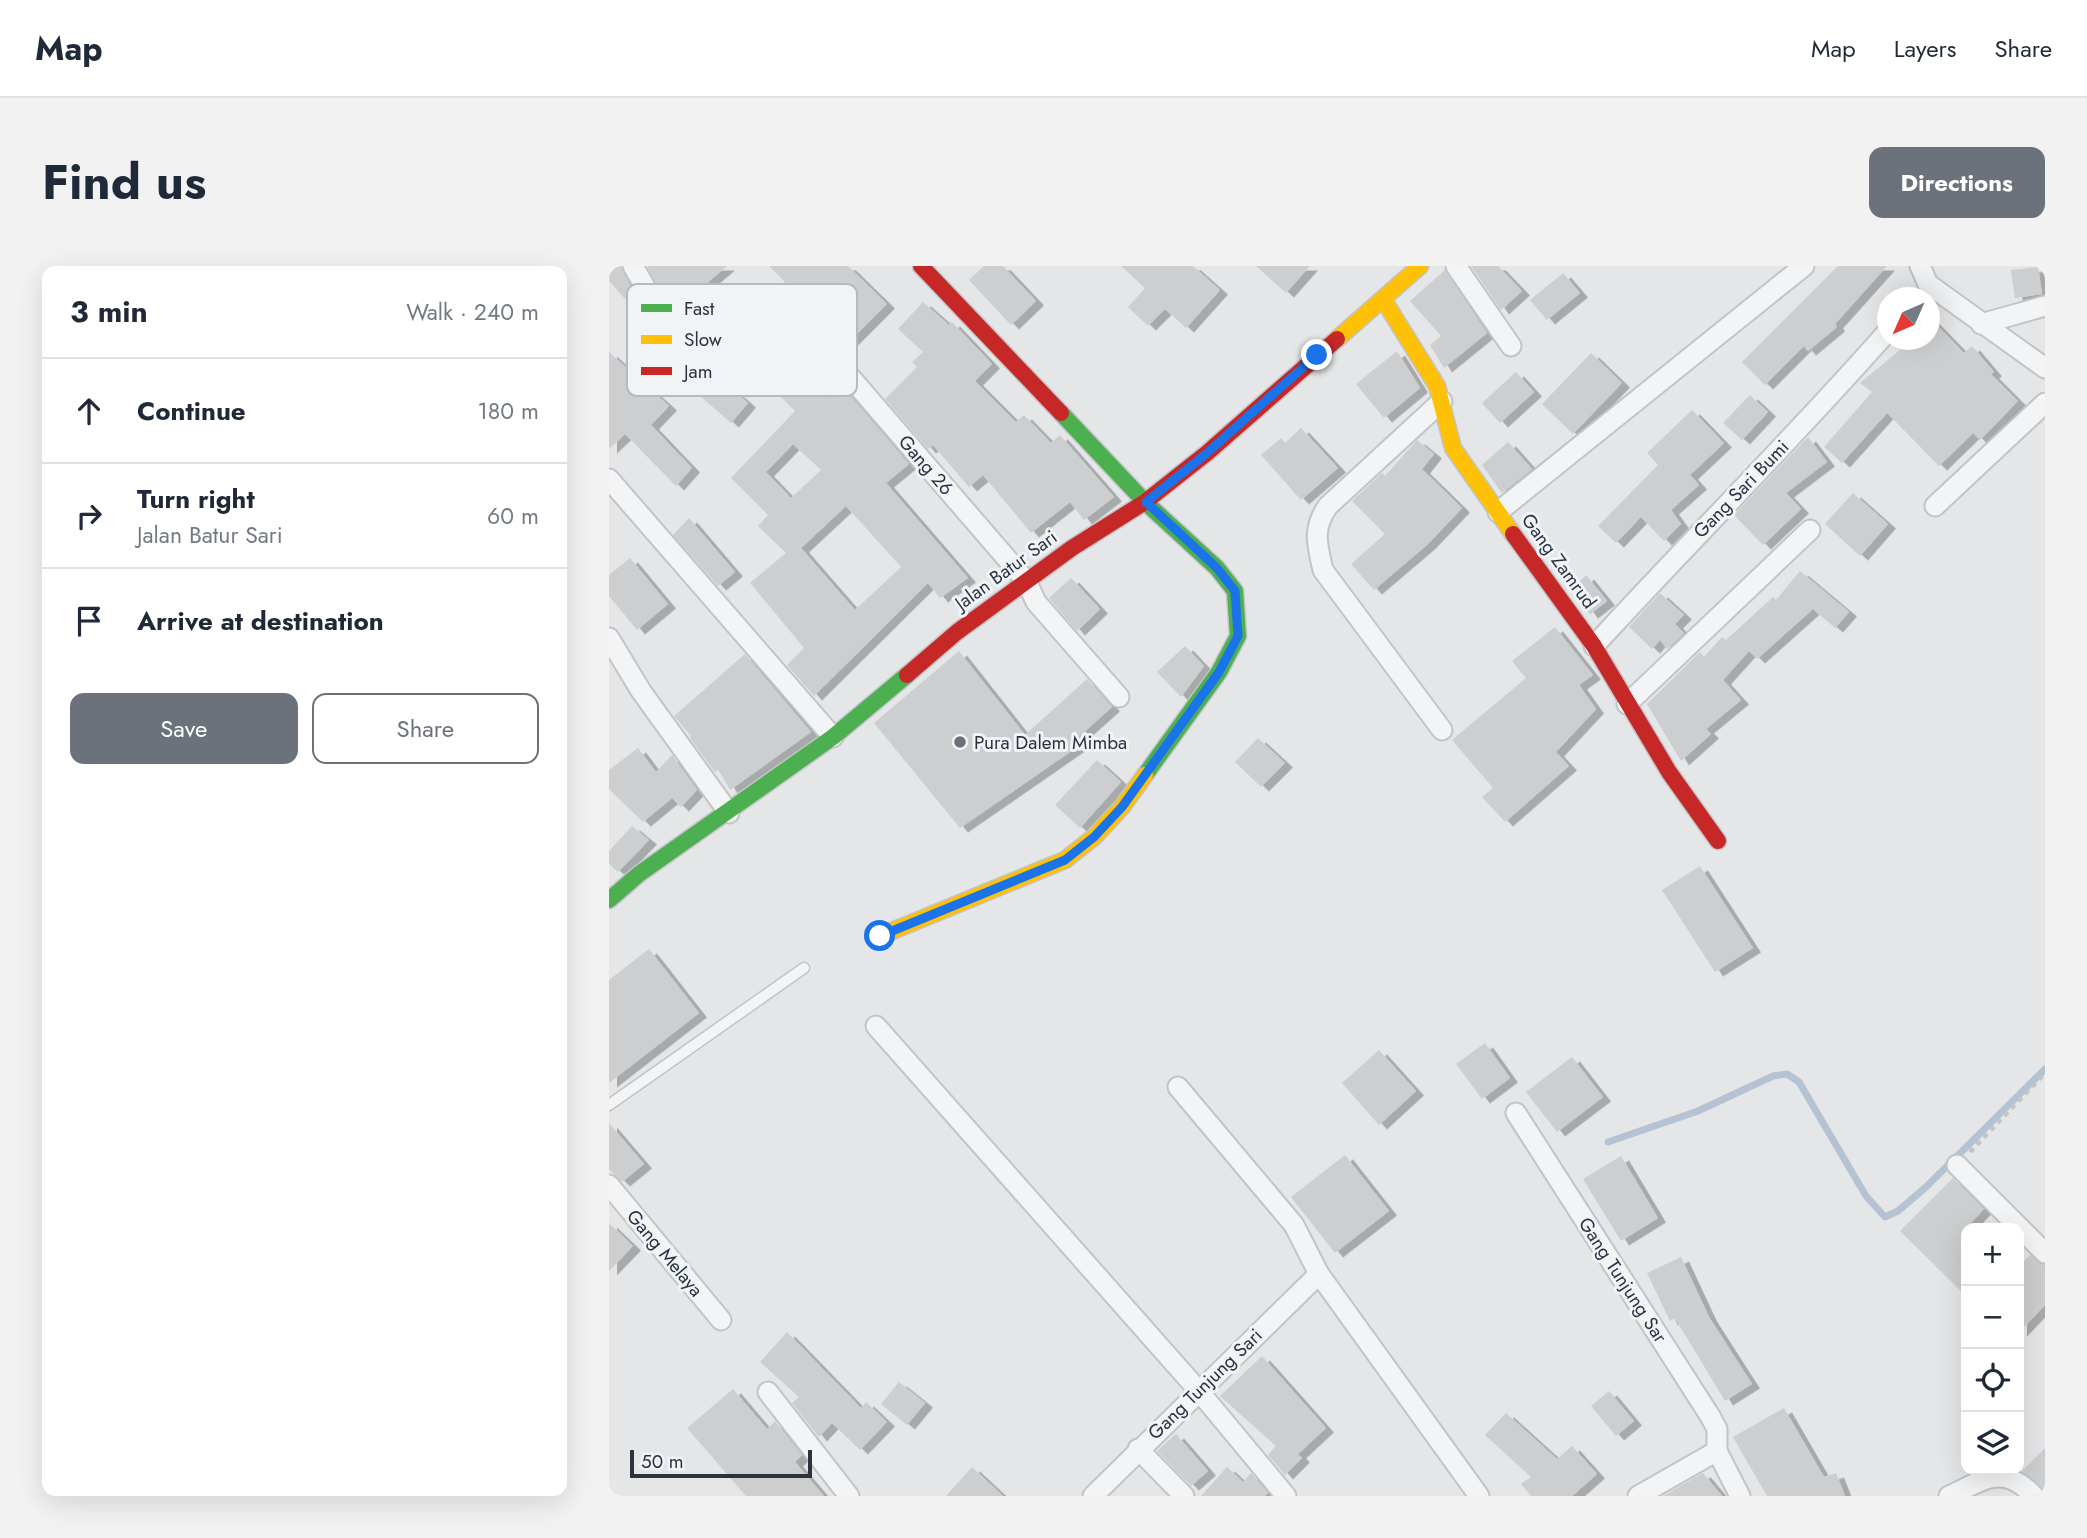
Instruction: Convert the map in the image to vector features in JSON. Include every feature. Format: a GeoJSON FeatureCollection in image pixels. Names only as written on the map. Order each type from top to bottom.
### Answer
{"type":"FeatureCollection","features":[{"type":"Feature","properties":{"kind":"street"},"geometry":{"type":"LineString","coordinates":[[633,266],[643,284]]}},
{"type":"Feature","properties":{"kind":"street"},"geometry":{"type":"LineString","coordinates":[[880,936],[1065,860],[1094,837],[1122,807],[1219,672],[1238,636],[1235,591],[1217,568],[1146,502],[921,266]]}},
{"type":"Feature","properties":{"kind":"street","name":"Jalan Batur Sari"},"geometry":{"type":"LineString","coordinates":[[609,900],[639,874],[729,813],[832,737],[957,632],[1072,548],[1146,502],[1207,453],[1420,266]]}},
{"type":"Feature","properties":{"kind":"street"},"geometry":{"type":"LineString","coordinates":[[1456,266],[1511,346]]}},
{"type":"Feature","properties":{"kind":"street"},"geometry":{"type":"LineString","coordinates":[[1498,512],[1804,266]]}},
{"type":"Feature","properties":{"kind":"street"},"geometry":{"type":"LineString","coordinates":[[1922,283],[2045,368]]}},
{"type":"Feature","properties":{"kind":"street","name":"Gang Zamrud"},"geometry":{"type":"LineString","coordinates":[[1383,299],[1437,386],[1453,448],[1594,646],[1626,704],[1669,772],[1719,841]]}},
{"type":"Feature","properties":{"kind":"street"},"geometry":{"type":"LineString","coordinates":[[1981,324],[2045,306]]}},
{"type":"Feature","properties":{"kind":"street","name":"Gang Sari Bumi"},"geometry":{"type":"LineString","coordinates":[[1594,646],[1820,408],[1877,343]]}},
{"type":"Feature","properties":{"kind":"street","name":"Gang 26"},"geometry":{"type":"LineString","coordinates":[[857,385],[1027,582],[1036,601],[1119,697]]}},
{"type":"Feature","properties":{"kind":"street"},"geometry":{"type":"LineString","coordinates":[[1442,730],[1323,570],[1315,540],[1318,522],[1328,506],[1443,401]]}},
{"type":"Feature","properties":{"kind":"street"},"geometry":{"type":"LineString","coordinates":[[1935,506],[2045,402]]}},
{"type":"Feature","properties":{"kind":"street"},"geometry":{"type":"LineString","coordinates":[[609,479],[832,737]]}},
{"type":"Feature","properties":{"kind":"street"},"geometry":{"type":"LineString","coordinates":[[1626,704],[1810,530]]}},
{"type":"Feature","properties":{"kind":"street"},"geometry":{"type":"LineString","coordinates":[[609,638],[641,691],[729,813]]}},
{"type":"Feature","properties":{"kind":"street"},"geometry":{"type":"LineString","coordinates":[[876,1026],[1198,1391],[1286,1496]]}},
{"type":"Feature","properties":{"kind":"street"},"geometry":{"type":"LineString","coordinates":[[1178,1087],[1294,1225],[1319,1274],[1479,1496]]}},
{"type":"Feature","properties":{"kind":"street","name":"Gang Tunjung Sar"},"geometry":{"type":"LineString","coordinates":[[1516,1113],[1710,1416],[1717,1430],[1717,1451],[1740,1496]]}},
{"type":"Feature","properties":{"kind":"street"},"geometry":{"type":"LineString","coordinates":[[1957,1165],[2045,1253]]}},
{"type":"Feature","properties":{"kind":"street","name":"Gang Melaya"},"geometry":{"type":"LineString","coordinates":[[609,1185],[721,1320]]}},
{"type":"Feature","properties":{"kind":"street","name":"Gang Tunjung Sari"},"geometry":{"type":"LineString","coordinates":[[1093,1496],[1319,1274]]}},
{"type":"Feature","properties":{"kind":"street"},"geometry":{"type":"LineString","coordinates":[[768,1392],[849,1496]]}},
{"type":"Feature","properties":{"kind":"street"},"geometry":{"type":"LineString","coordinates":[[1138,1449],[1184,1496]]}},
{"type":"Feature","properties":{"kind":"street"},"geometry":{"type":"LineString","coordinates":[[1638,1496],[1717,1451]]}},
{"type":"Feature","properties":{"kind":"street"},"geometry":{"type":"LineString","coordinates":[[1949,1496],[1991,1476],[2003,1476],[2024,1485],[2033,1496]]}},
{"type":"Feature","properties":{"kind":"lane"},"geometry":{"type":"LineString","coordinates":[[609,1105],[804,968]]}},
{"type":"Feature","properties":{"kind":"path"},"geometry":{"type":"LineString","coordinates":[[1957,1165],[2045,1073]]}},
{"type":"Feature","properties":{"kind":"building"},"geometry":{"type":"Polygon","coordinates":[[[609,266],[621,266],[630,284],[627,284],[627,301],[609,281],[609,266]]]}},
{"type":"Feature","properties":{"kind":"building"},"geometry":{"type":"Polygon","coordinates":[[[647,266],[727,266],[706,284],[655,284],[647,266]]]}},
{"type":"Feature","properties":{"kind":"building"},"geometry":{"type":"Polygon","coordinates":[[[769,266],[848,266],[887,304],[857,334],[857,284],[783,284],[785,282],[769,266]]]}},
{"type":"Feature","properties":{"kind":"building"},"geometry":{"type":"Polygon","coordinates":[[[984,266],[1003,266],[1036,301],[1011,325],[969,280],[984,266]]]}},
{"type":"Feature","properties":{"kind":"building"},"geometry":{"type":"Polygon","coordinates":[[[1121,266],[1193,266],[1220,290],[1186,328],[1165,309],[1148,326],[1128,307],[1145,288],[1121,266]]]}},
{"type":"Feature","properties":{"kind":"building"},"geometry":{"type":"Polygon","coordinates":[[[1256,266],[1310,266],[1286,293],[1256,266]]]}},
{"type":"Feature","properties":{"kind":"building"},"geometry":{"type":"Polygon","coordinates":[[[1471,266],[1498,266],[1522,291],[1501,310],[1471,266]]]}},
{"type":"Feature","properties":{"kind":"building"},"geometry":{"type":"Polygon","coordinates":[[[1838,266],[1887,266],[1835,324],[1837,327],[1808,351],[1804,346],[1765,385],[1742,362],[1838,266]]]}},
{"type":"Feature","properties":{"kind":"building"},"geometry":{"type":"Polygon","coordinates":[[[2038,267],[2042,294],[2015,298],[2011,270],[2038,267]]]}},
{"type":"Feature","properties":{"kind":"building"},"geometry":{"type":"Polygon","coordinates":[[[1445,270],[1487,333],[1444,368],[1430,345],[1441,336],[1410,301],[1445,270]]]}},
{"type":"Feature","properties":{"kind":"building"},"geometry":{"type":"Polygon","coordinates":[[[1563,273],[1580,293],[1547,320],[1530,300],[1563,273]]]}},
{"type":"Feature","properties":{"kind":"building"},"geometry":{"type":"Polygon","coordinates":[[[923,302],[949,325],[952,322],[992,364],[975,381],[1016,422],[1024,415],[1051,443],[1060,435],[1114,497],[1084,520],[1070,502],[1031,533],[983,475],[969,487],[933,445],[928,449],[885,399],[917,367],[912,362],[923,352],[898,329],[923,302]]]}},
{"type":"Feature","properties":{"kind":"building"},"geometry":{"type":"Polygon","coordinates":[[[1940,328],[1964,353],[1972,346],[1994,372],[1991,374],[2018,401],[1980,440],[1973,433],[1939,466],[1887,413],[1842,463],[1824,447],[1872,392],[1860,383],[1900,350],[1940,350],[1940,328]]]}},
{"type":"Feature","properties":{"kind":"building"},"geometry":{"type":"Polygon","coordinates":[[[1397,351],[1420,388],[1384,418],[1356,384],[1397,351]]]}},
{"type":"Feature","properties":{"kind":"building"},"geometry":{"type":"Polygon","coordinates":[[[609,352],[627,368],[627,396],[658,396],[669,406],[651,425],[692,468],[676,486],[625,434],[609,449],[609,352]]]}},
{"type":"Feature","properties":{"kind":"building"},"geometry":{"type":"Polygon","coordinates":[[[1591,353],[1622,383],[1573,434],[1542,404],[1591,353]]]}},
{"type":"Feature","properties":{"kind":"building"},"geometry":{"type":"Polygon","coordinates":[[[1516,372],[1534,392],[1500,423],[1482,403],[1516,372]]]}},
{"type":"Feature","properties":{"kind":"building"},"geometry":{"type":"Polygon","coordinates":[[[1750,395],[1768,412],[1742,440],[1723,423],[1750,395]]]}},
{"type":"Feature","properties":{"kind":"building"},"geometry":{"type":"Polygon","coordinates":[[[700,396],[740,396],[748,403],[731,423],[700,396]]]}},
{"type":"Feature","properties":{"kind":"building"},"geometry":{"type":"Polygon","coordinates":[[[780,396],[850,396],[909,464],[886,483],[968,578],[940,598],[928,583],[814,696],[787,665],[804,648],[750,583],[786,553],[758,526],[768,515],[731,478],[795,411],[780,396]],[[793,444],[766,472],[791,498],[821,470],[793,444]],[[846,506],[801,548],[855,610],[901,567],[846,506]]]}},
{"type":"Feature","properties":{"kind":"building"},"geometry":{"type":"Polygon","coordinates":[[[1692,410],[1724,443],[1690,475],[1699,485],[1671,510],[1681,524],[1664,541],[1641,517],[1616,543],[1598,526],[1658,465],[1647,453],[1692,410]]]}},
{"type":"Feature","properties":{"kind":"building"},"geometry":{"type":"Polygon","coordinates":[[[1301,428],[1338,468],[1301,500],[1261,455],[1281,438],[1285,443],[1301,428]]]}},
{"type":"Feature","properties":{"kind":"building"},"geometry":{"type":"Polygon","coordinates":[[[1808,437],[1827,462],[1786,493],[1801,509],[1763,545],[1734,515],[1808,437]]]}},
{"type":"Feature","properties":{"kind":"building"},"geometry":{"type":"Polygon","coordinates":[[[1417,440],[1434,454],[1422,469],[1462,508],[1428,544],[1374,590],[1351,564],[1385,534],[1352,501],[1382,473],[1385,476],[1417,440]]]}},
{"type":"Feature","properties":{"kind":"building"},"geometry":{"type":"Polygon","coordinates":[[[1508,442],[1532,469],[1502,493],[1482,465],[1508,442]]]}},
{"type":"Feature","properties":{"kind":"building"},"geometry":{"type":"Polygon","coordinates":[[[1853,493],[1888,524],[1860,556],[1825,524],[1853,493]]]}},
{"type":"Feature","properties":{"kind":"building"},"geometry":{"type":"Polygon","coordinates":[[[689,518],[735,572],[718,586],[673,535],[689,518]]]}},
{"type":"Feature","properties":{"kind":"building"},"geometry":{"type":"Polygon","coordinates":[[[630,558],[668,604],[637,630],[609,596],[609,575],[630,558]]]}},
{"type":"Feature","properties":{"kind":"building"},"geometry":{"type":"Polygon","coordinates":[[[1800,571],[1849,612],[1835,628],[1813,609],[1757,659],[1749,651],[1723,680],[1741,700],[1706,729],[1711,734],[1681,761],[1647,704],[1700,652],[1704,657],[1722,637],[1726,640],[1773,597],[1776,600],[1800,571]]]}},
{"type":"Feature","properties":{"kind":"building"},"geometry":{"type":"Polygon","coordinates":[[[1586,575],[1607,601],[1590,614],[1572,589],[1586,575]]]}},
{"type":"Feature","properties":{"kind":"building"},"geometry":{"type":"Polygon","coordinates":[[[1071,578],[1100,609],[1077,631],[1049,598],[1071,578]]]}},
{"type":"Feature","properties":{"kind":"building"},"geometry":{"type":"Polygon","coordinates":[[[1660,593],[1684,615],[1675,624],[1684,633],[1667,649],[1660,640],[1652,649],[1629,627],[1660,593]]]}},
{"type":"Feature","properties":{"kind":"building"},"geometry":{"type":"Polygon","coordinates":[[[1555,627],[1593,675],[1579,685],[1596,709],[1556,752],[1569,766],[1505,822],[1482,797],[1493,788],[1452,740],[1526,678],[1512,661],[1555,627]]]}},
{"type":"Feature","properties":{"kind":"building"},"geometry":{"type":"Polygon","coordinates":[[[1185,646],[1204,666],[1181,697],[1157,672],[1185,646]]]}},
{"type":"Feature","properties":{"kind":"building","name":"Pura Dalem Mimba"},"geometry":{"type":"Polygon","coordinates":[[[959,651],[1025,735],[1087,679],[1112,707],[1075,740],[1080,745],[960,828],[874,723],[959,651]]]}},
{"type":"Feature","properties":{"kind":"building"},"geometry":{"type":"Polygon","coordinates":[[[745,654],[811,732],[730,790],[718,769],[715,772],[674,716],[745,654]]]}},
{"type":"Feature","properties":{"kind":"building"},"geometry":{"type":"Polygon","coordinates":[[[1258,738],[1285,763],[1261,787],[1235,762],[1258,738]]]}},
{"type":"Feature","properties":{"kind":"building"},"geometry":{"type":"Polygon","coordinates":[[[638,748],[656,772],[672,755],[697,790],[681,807],[672,798],[643,822],[609,789],[609,770],[638,748]]]}},
{"type":"Feature","properties":{"kind":"building"},"geometry":{"type":"Polygon","coordinates":[[[1097,760],[1121,782],[1080,828],[1055,805],[1097,760]]]}},
{"type":"Feature","properties":{"kind":"building"},"geometry":{"type":"Polygon","coordinates":[[[632,826],[649,840],[618,872],[609,864],[609,851],[632,826]]]}},
{"type":"Feature","properties":{"kind":"building"},"geometry":{"type":"Polygon","coordinates":[[[1700,866],[1753,948],[1715,972],[1662,890],[1700,866]]]}},
{"type":"Feature","properties":{"kind":"building"},"geometry":{"type":"Polygon","coordinates":[[[649,949],[699,1013],[609,1083],[609,980],[649,949]]]}},
{"type":"Feature","properties":{"kind":"building"},"geometry":{"type":"Polygon","coordinates":[[[1485,1043],[1510,1078],[1482,1099],[1456,1064],[1485,1043]]]}},
{"type":"Feature","properties":{"kind":"building"},"geometry":{"type":"Polygon","coordinates":[[[1379,1050],[1416,1091],[1379,1125],[1342,1083],[1379,1050]]]}},
{"type":"Feature","properties":{"kind":"building"},"geometry":{"type":"Polygon","coordinates":[[[1572,1057],[1603,1097],[1557,1132],[1526,1092],[1572,1057]]]}},
{"type":"Feature","properties":{"kind":"building"},"geometry":{"type":"Polygon","coordinates":[[[609,1123],[644,1164],[622,1182],[609,1169],[609,1123]]]}},
{"type":"Feature","properties":{"kind":"building"},"geometry":{"type":"Polygon","coordinates":[[[1345,1155],[1389,1211],[1335,1253],[1291,1197],[1345,1155]]]}},
{"type":"Feature","properties":{"kind":"building"},"geometry":{"type":"Polygon","coordinates":[[[1621,1156],[1658,1218],[1621,1241],[1583,1179],[1621,1156]]]}},
{"type":"Feature","properties":{"kind":"building"},"geometry":{"type":"Polygon","coordinates":[[[1953,1178],[1984,1209],[1971,1223],[1961,1223],[1961,1291],[1900,1231],[1953,1178]]]}},
{"type":"Feature","properties":{"kind":"building"},"geometry":{"type":"Polygon","coordinates":[[[609,1223],[633,1246],[609,1271],[609,1223]]]}},
{"type":"Feature","properties":{"kind":"building"},"geometry":{"type":"Polygon","coordinates":[[[2030,1255],[2045,1265],[2045,1305],[2024,1327],[2024,1286],[2024,1261],[2030,1255]]]}},
{"type":"Feature","properties":{"kind":"building"},"geometry":{"type":"Polygon","coordinates":[[[1681,1257],[1709,1317],[1752,1384],[1725,1401],[1675,1318],[1670,1321],[1647,1273],[1681,1257]]]}},
{"type":"Feature","properties":{"kind":"building"},"geometry":{"type":"Polygon","coordinates":[[[787,1332],[861,1408],[866,1402],[887,1422],[860,1450],[832,1423],[819,1437],[792,1403],[799,1397],[760,1362],[787,1332]]]}},
{"type":"Feature","properties":{"kind":"building"},"geometry":{"type":"Polygon","coordinates":[[[1262,1356],[1326,1428],[1298,1454],[1302,1458],[1285,1475],[1268,1455],[1276,1446],[1220,1396],[1262,1356]]]}},
{"type":"Feature","properties":{"kind":"building"},"geometry":{"type":"Polygon","coordinates":[[[899,1382],[925,1403],[907,1425],[881,1404],[899,1382]]]}},
{"type":"Feature","properties":{"kind":"building"},"geometry":{"type":"Polygon","coordinates":[[[733,1389],[767,1429],[775,1421],[802,1455],[795,1462],[824,1496],[746,1496],[687,1428],[733,1389]]]}},
{"type":"Feature","properties":{"kind":"building"},"geometry":{"type":"Polygon","coordinates":[[[1609,1391],[1634,1421],[1616,1436],[1591,1406],[1609,1391]]]}},
{"type":"Feature","properties":{"kind":"building"},"geometry":{"type":"Polygon","coordinates":[[[1784,1408],[1824,1477],[1836,1473],[1845,1496],[1767,1496],[1733,1437],[1784,1408]]]}},
{"type":"Feature","properties":{"kind":"building"},"geometry":{"type":"Polygon","coordinates":[[[1506,1413],[1557,1459],[1572,1446],[1597,1474],[1572,1496],[1531,1496],[1521,1484],[1531,1477],[1485,1435],[1506,1413]]]}},
{"type":"Feature","properties":{"kind":"building"},"geometry":{"type":"Polygon","coordinates":[[[1176,1434],[1208,1471],[1191,1486],[1157,1451],[1176,1434]]]}},
{"type":"Feature","properties":{"kind":"building"},"geometry":{"type":"Polygon","coordinates":[[[2045,1448],[2045,1491],[2024,1473],[2024,1469],[2045,1448]]]}},
{"type":"Feature","properties":{"kind":"building"},"geometry":{"type":"Polygon","coordinates":[[[972,1467],[1003,1496],[946,1496],[972,1467]]]}},
{"type":"Feature","properties":{"kind":"building"},"geometry":{"type":"Polygon","coordinates":[[[1227,1467],[1243,1482],[1251,1473],[1268,1493],[1265,1496],[1201,1496],[1227,1467]]]}},
{"type":"Feature","properties":{"kind":"building"},"geometry":{"type":"Polygon","coordinates":[[[1703,1473],[1722,1496],[1663,1496],[1703,1473]]]}},
{"type":"Feature","properties":{"kind":"waterway"},"geometry":{"type":"LineString","coordinates":[[1608,1142],[1698,1111],[1773,1076],[1787,1074],[1799,1082],[1866,1196],[1885,1217],[1898,1211],[1926,1187],[2045,1069]]}},
{"type":"Feature","properties":{"kind":"traffic: fast"},"geometry":{"type":"LineString","coordinates":[[1061,413],[1145,502],[1217,568],[1235,591],[1238,636],[1219,672],[1145,775]]}},
{"type":"Feature","properties":{"kind":"traffic: fast"},"geometry":{"type":"LineString","coordinates":[[609,900],[639,874],[833,737],[907,675]]}},
{"type":"Feature","properties":{"kind":"traffic: slow"},"geometry":{"type":"LineString","coordinates":[[1337,339],[1420,266]]}},
{"type":"Feature","properties":{"kind":"traffic: slow"},"geometry":{"type":"LineString","coordinates":[[1383,299],[1437,386],[1453,448],[1513,534]]}},
{"type":"Feature","properties":{"kind":"traffic: slow"},"geometry":{"type":"LineString","coordinates":[[880,936],[1065,860],[1094,837],[1122,807],[1145,775]]}},
{"type":"Feature","properties":{"kind":"traffic: jam"},"geometry":{"type":"LineString","coordinates":[[921,266],[1061,413]]}},
{"type":"Feature","properties":{"kind":"traffic: jam"},"geometry":{"type":"LineString","coordinates":[[907,675],[957,632],[1072,548],[1145,502],[1207,453],[1337,339]]}},
{"type":"Feature","properties":{"kind":"traffic: jam"},"geometry":{"type":"LineString","coordinates":[[1513,534],[1594,646],[1669,772],[1718,841]]}},
{"type":"Feature","properties":{"kind":"place","name":"Pura Dalem Mimba"},"geometry":{"type":"Point","coordinates":[960,742]}},
{"type":"Feature","properties":{"kind":"route"},"geometry":{"type":"LineString","coordinates":[[880,936],[1065,860],[1094,837],[1122,807],[1219,672],[1238,636],[1235,591],[1217,568],[1146,502],[1207,453],[1317,355]]}}]}
